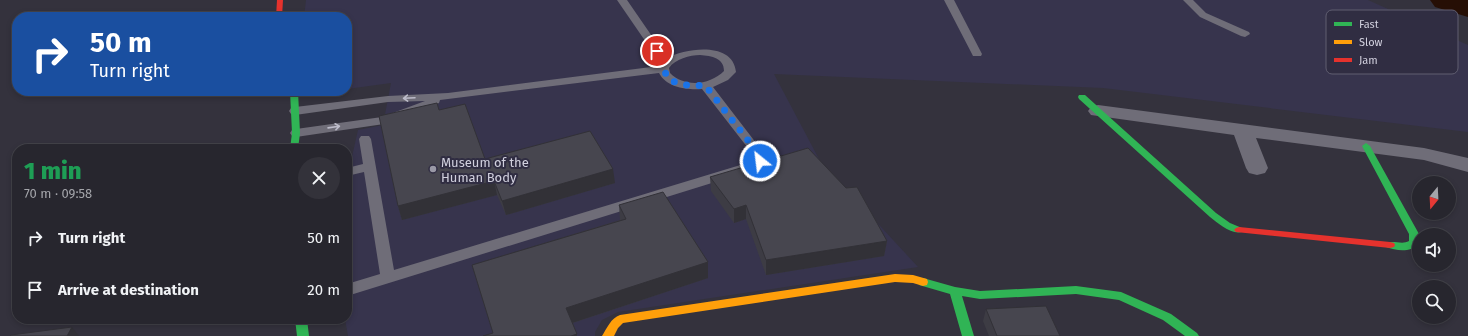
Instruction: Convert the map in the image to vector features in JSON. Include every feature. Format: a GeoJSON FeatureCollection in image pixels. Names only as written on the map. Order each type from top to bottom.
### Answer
{"type":"FeatureCollection","features":[{"type":"Feature","properties":{"kind":"street"},"geometry":{"type":"LineString","coordinates":[[279,12],[280,0]]}},
{"type":"Feature","properties":{"kind":"street"},"geometry":{"type":"LineString","coordinates":[[294,96],[296,133],[295,144]]}},
{"type":"Feature","properties":{"kind":"street"},"geometry":{"type":"LineString","coordinates":[[1082,97],[1213,215],[1236,230],[1407,247],[1414,243],[1414,234],[1366,146]]}},
{"type":"Feature","properties":{"kind":"street"},"geometry":{"type":"LineString","coordinates":[[1098,111],[1424,154],[1468,165]]}},
{"type":"Feature","properties":{"kind":"street"},"geometry":{"type":"LineString","coordinates":[[1243,130],[1257,168]]}},
{"type":"Feature","properties":{"kind":"street"},"geometry":{"type":"LineString","coordinates":[[608,336],[614,325],[620,319],[895,278],[913,279],[955,291],[980,295],[1076,290],[1121,296],[1167,317],[1192,336]]}},
{"type":"Feature","properties":{"kind":"street"},"geometry":{"type":"LineString","coordinates":[[955,291],[968,336]]}},
{"type":"Feature","properties":{"kind":"street"},"geometry":{"type":"LineString","coordinates":[[302,324],[303,336]]}},
{"type":"Feature","properties":{"kind":"lane"},"geometry":{"type":"LineString","coordinates":[[295,111],[388,99],[448,96],[665,67],[677,56],[695,52],[714,54],[722,57],[728,62],[730,72],[718,82],[705,85],[687,85],[670,79],[665,74],[665,67],[622,0]]}},
{"type":"Feature","properties":{"kind":"lane"},"geometry":{"type":"LineString","coordinates":[[949,0],[977,54]]}},
{"type":"Feature","properties":{"kind":"lane"},"geometry":{"type":"LineString","coordinates":[[1188,0],[1203,14],[1245,34]]}},
{"type":"Feature","properties":{"kind":"lane"},"geometry":{"type":"LineString","coordinates":[[352,288],[745,168],[760,161],[757,152],[705,85]]}},
{"type":"Feature","properties":{"kind":"lane"},"geometry":{"type":"LineString","coordinates":[[296,133],[384,120],[448,96]]}},
{"type":"Feature","properties":{"kind":"lane"},"geometry":{"type":"LineString","coordinates":[[365,139],[388,277]]}},
{"type":"Feature","properties":{"kind":"lane"},"geometry":{"type":"LineString","coordinates":[[352,171],[369,167]]}},
{"type":"Feature","properties":{"kind":"shaded area"},"geometry":{"type":"Polygon","coordinates":[[[306,0],[1368,0],[1390,10],[1326,10],[1326,74],[1458,74],[1458,40],[1468,45],[1468,132],[1103,88],[774,74],[820,161],[918,267],[618,312],[602,320],[595,332],[595,336],[348,336],[346,324],[352,324],[352,157],[358,130],[383,125],[391,83],[352,88],[352,12],[305,12],[306,0]]]}},
{"type":"Feature","properties":{"kind":"building"},"geometry":{"type":"Polygon","coordinates":[[[437,103],[439,110],[465,104],[485,159],[590,131],[613,169],[502,201],[494,181],[398,206],[379,116],[437,103]]]}},
{"type":"Feature","properties":{"kind":"building"},"geometry":{"type":"Polygon","coordinates":[[[808,148],[846,188],[857,187],[887,241],[766,260],[746,205],[734,209],[710,177],[808,148]]]}},
{"type":"Feature","properties":{"kind":"building"},"geometry":{"type":"Polygon","coordinates":[[[663,192],[708,262],[566,308],[577,334],[571,336],[483,336],[493,333],[472,265],[626,219],[619,205],[663,192]]]}},
{"type":"Feature","properties":{"kind":"building"},"geometry":{"type":"Polygon","coordinates":[[[1046,306],[1060,336],[997,336],[986,309],[1046,306]]]}},
{"type":"Feature","properties":{"kind":"building"},"geometry":{"type":"Polygon","coordinates":[[[72,327],[67,336],[10,336],[11,335],[72,327]]]}},
{"type":"Feature","properties":{"kind":"waterway"},"geometry":{"type":"LineString","coordinates":[[1447,0],[1468,7]]}},
{"type":"Feature","properties":{"kind":"traffic: fast"},"geometry":{"type":"LineString","coordinates":[[294,96],[296,133],[295,144]]}},
{"type":"Feature","properties":{"kind":"traffic: fast"},"geometry":{"type":"LineString","coordinates":[[1082,97],[1213,215],[1227,225],[1239,230]]}},
{"type":"Feature","properties":{"kind":"traffic: fast"},"geometry":{"type":"LineString","coordinates":[[1366,146],[1414,234],[1414,243],[1407,247],[1390,245]]}},
{"type":"Feature","properties":{"kind":"traffic: fast"},"geometry":{"type":"LineString","coordinates":[[923,282],[955,291],[968,336]]}},
{"type":"Feature","properties":{"kind":"traffic: fast"},"geometry":{"type":"LineString","coordinates":[[955,291],[980,295],[1076,290],[1121,296],[1167,317],[1193,336]]}},
{"type":"Feature","properties":{"kind":"traffic: fast"},"geometry":{"type":"LineString","coordinates":[[302,324],[303,336]]}},
{"type":"Feature","properties":{"kind":"traffic: slow"},"geometry":{"type":"LineString","coordinates":[[608,336],[614,325],[620,319],[895,278],[913,279],[923,282]]}},
{"type":"Feature","properties":{"kind":"traffic: jam"},"geometry":{"type":"LineString","coordinates":[[279,12],[280,0]]}},
{"type":"Feature","properties":{"kind":"traffic: jam"},"geometry":{"type":"LineString","coordinates":[[1239,230],[1390,245]]}},
{"type":"Feature","properties":{"kind":"place","name":"Museum of the Human Body"},"geometry":{"type":"Point","coordinates":[433,169]}},
{"type":"Feature","properties":{"kind":"route"},"geometry":{"type":"LineString","coordinates":[[657,51],[666,64],[664,69],[665,74],[670,79],[687,85],[705,85],[757,152],[760,161]]}}]}
